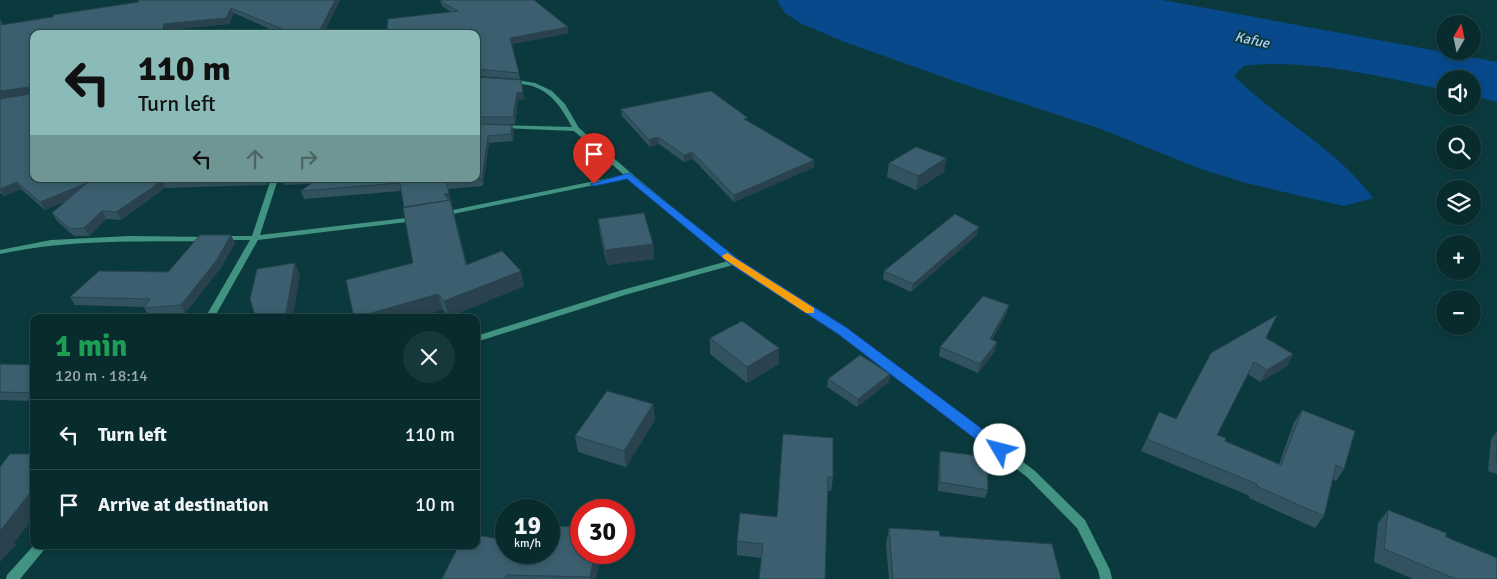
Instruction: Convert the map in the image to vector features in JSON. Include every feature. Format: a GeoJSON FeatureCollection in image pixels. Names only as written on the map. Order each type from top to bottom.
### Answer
{"type":"FeatureCollection","features":[{"type":"Feature","properties":{"kind":"street"},"geometry":{"type":"LineString","coordinates":[[504,80],[534,84],[550,92],[563,105],[576,129],[629,176],[734,262],[843,331],[1031,474],[1081,524],[1104,570],[1106,579]]}},
{"type":"Feature","properties":{"kind":"street"},"geometry":{"type":"LineString","coordinates":[[493,127],[576,129]]}},
{"type":"Feature","properties":{"kind":"street"},"geometry":{"type":"LineString","coordinates":[[429,216],[629,176]]}},
{"type":"Feature","properties":{"kind":"street"},"geometry":{"type":"LineString","coordinates":[[211,314],[255,238],[273,182]]}},
{"type":"Feature","properties":{"kind":"street"},"geometry":{"type":"LineString","coordinates":[[0,252],[27,245],[65,242],[255,238],[419,218]]}},
{"type":"Feature","properties":{"kind":"street"},"geometry":{"type":"LineString","coordinates":[[480,338],[625,292],[734,262]]}},
{"type":"Feature","properties":{"kind":"street"},"geometry":{"type":"LineString","coordinates":[[12,579],[38,549]]}},
{"type":"Feature","properties":{"kind":"water","name":"Kafue"},"geometry":{"type":"Polygon","coordinates":[[[777,0],[1162,0],[1436,51],[1436,60],[1481,59],[1497,62],[1497,102],[1481,98],[1481,70],[1436,70],[1436,88],[1345,70],[1319,67],[1268,64],[1243,66],[1234,76],[1251,92],[1324,149],[1358,180],[1373,198],[1344,206],[1246,183],[1201,169],[1101,129],[963,84],[845,42],[802,24],[785,13],[777,0]]]}},
{"type":"Feature","properties":{"kind":"building"},"geometry":{"type":"Polygon","coordinates":[[[138,0],[335,0],[320,30],[284,30],[231,8],[226,18],[164,24],[163,30],[30,30],[30,87],[0,91],[0,20],[2,25],[139,2],[138,0]]]}},
{"type":"Feature","properties":{"kind":"building"},"geometry":{"type":"Polygon","coordinates":[[[534,0],[568,27],[510,38],[519,73],[480,69],[480,30],[387,30],[388,19],[458,11],[440,1],[534,0]]]}},
{"type":"Feature","properties":{"kind":"building"},"geometry":{"type":"Polygon","coordinates":[[[480,77],[521,80],[523,92],[517,93],[513,117],[480,117],[480,77]]]}},
{"type":"Feature","properties":{"kind":"building"},"geometry":{"type":"Polygon","coordinates":[[[711,91],[748,118],[744,119],[814,160],[734,195],[692,152],[684,155],[658,137],[649,140],[621,109],[711,91]]]}},
{"type":"Feature","properties":{"kind":"building"},"geometry":{"type":"Polygon","coordinates":[[[30,94],[30,182],[161,182],[116,212],[102,211],[84,228],[70,229],[52,213],[87,183],[40,202],[17,182],[0,189],[0,99],[30,94]]]}},
{"type":"Feature","properties":{"kind":"building"},"geometry":{"type":"Polygon","coordinates":[[[480,124],[512,125],[511,134],[488,136],[482,179],[480,179],[480,124]]]}},
{"type":"Feature","properties":{"kind":"building"},"geometry":{"type":"Polygon","coordinates":[[[916,147],[946,158],[918,176],[889,163],[916,147]]]}},
{"type":"Feature","properties":{"kind":"building"},"geometry":{"type":"Polygon","coordinates":[[[313,182],[446,182],[449,193],[444,194],[449,200],[404,207],[400,183],[301,191],[313,182]]]}},
{"type":"Feature","properties":{"kind":"building"},"geometry":{"type":"Polygon","coordinates":[[[450,200],[466,265],[502,251],[521,271],[444,301],[438,294],[368,314],[353,314],[346,280],[413,263],[403,208],[450,200]]]}},
{"type":"Feature","properties":{"kind":"building"},"geometry":{"type":"Polygon","coordinates":[[[644,213],[653,244],[605,250],[598,219],[644,213]]]}},
{"type":"Feature","properties":{"kind":"building"},"geometry":{"type":"Polygon","coordinates":[[[955,214],[979,227],[913,284],[884,271],[955,214]]]}},
{"type":"Feature","properties":{"kind":"building"},"geometry":{"type":"Polygon","coordinates":[[[200,235],[231,235],[216,261],[181,305],[144,308],[150,299],[70,297],[99,271],[168,272],[200,235]]]}},
{"type":"Feature","properties":{"kind":"building"},"geometry":{"type":"Polygon","coordinates":[[[295,263],[286,314],[255,314],[250,299],[257,269],[295,263]]]}},
{"type":"Feature","properties":{"kind":"building"},"geometry":{"type":"Polygon","coordinates":[[[983,296],[1009,305],[990,339],[997,342],[980,364],[940,347],[983,296]]]}},
{"type":"Feature","properties":{"kind":"building"},"geometry":{"type":"Polygon","coordinates":[[[1277,315],[1266,338],[1293,354],[1267,370],[1254,362],[1217,435],[1226,438],[1225,441],[1281,465],[1302,410],[1355,431],[1344,469],[1336,465],[1324,516],[1256,486],[1257,484],[1147,439],[1159,412],[1176,419],[1211,353],[1277,315]]]}},
{"type":"Feature","properties":{"kind":"building"},"geometry":{"type":"Polygon","coordinates":[[[742,321],[779,348],[747,367],[710,338],[742,321]]]}},
{"type":"Feature","properties":{"kind":"building"},"geometry":{"type":"Polygon","coordinates":[[[860,355],[890,374],[858,399],[828,379],[860,355]]]}},
{"type":"Feature","properties":{"kind":"building"},"geometry":{"type":"Polygon","coordinates":[[[0,364],[30,365],[30,393],[0,392],[0,364]]]}},
{"type":"Feature","properties":{"kind":"building"},"geometry":{"type":"Polygon","coordinates":[[[607,391],[653,404],[624,451],[575,436],[607,391]]]}},
{"type":"Feature","properties":{"kind":"building"},"geometry":{"type":"Polygon","coordinates":[[[783,434],[833,438],[833,477],[828,477],[825,579],[759,579],[763,544],[737,541],[740,513],[777,517],[783,434]]]}},
{"type":"Feature","properties":{"kind":"building"},"geometry":{"type":"Polygon","coordinates":[[[940,451],[987,457],[988,490],[940,482],[940,451]]]}},
{"type":"Feature","properties":{"kind":"building"},"geometry":{"type":"Polygon","coordinates":[[[10,454],[30,454],[30,493],[0,531],[0,467],[10,454]]]}},
{"type":"Feature","properties":{"kind":"building"},"geometry":{"type":"Polygon","coordinates":[[[1388,510],[1446,533],[1446,537],[1497,558],[1497,579],[1456,579],[1384,549],[1388,510]]]}},
{"type":"Feature","properties":{"kind":"building"},"geometry":{"type":"Polygon","coordinates":[[[560,526],[570,527],[570,564],[593,564],[590,577],[507,575],[505,579],[442,579],[457,549],[480,549],[480,536],[495,538],[495,564],[560,564],[560,526]]]}},
{"type":"Feature","properties":{"kind":"building"},"geometry":{"type":"Polygon","coordinates":[[[889,528],[939,531],[940,536],[1052,544],[1061,579],[893,579],[889,528]]]}},
{"type":"Feature","properties":{"kind":"slow traffic"},"geometry":{"type":"LineString","coordinates":[[727,256],[810,310]]}},
{"type":"Feature","properties":{"kind":"route"},"geometry":{"type":"LineString","coordinates":[[594,184],[629,176],[734,262],[843,331],[1000,450]]}}]}
